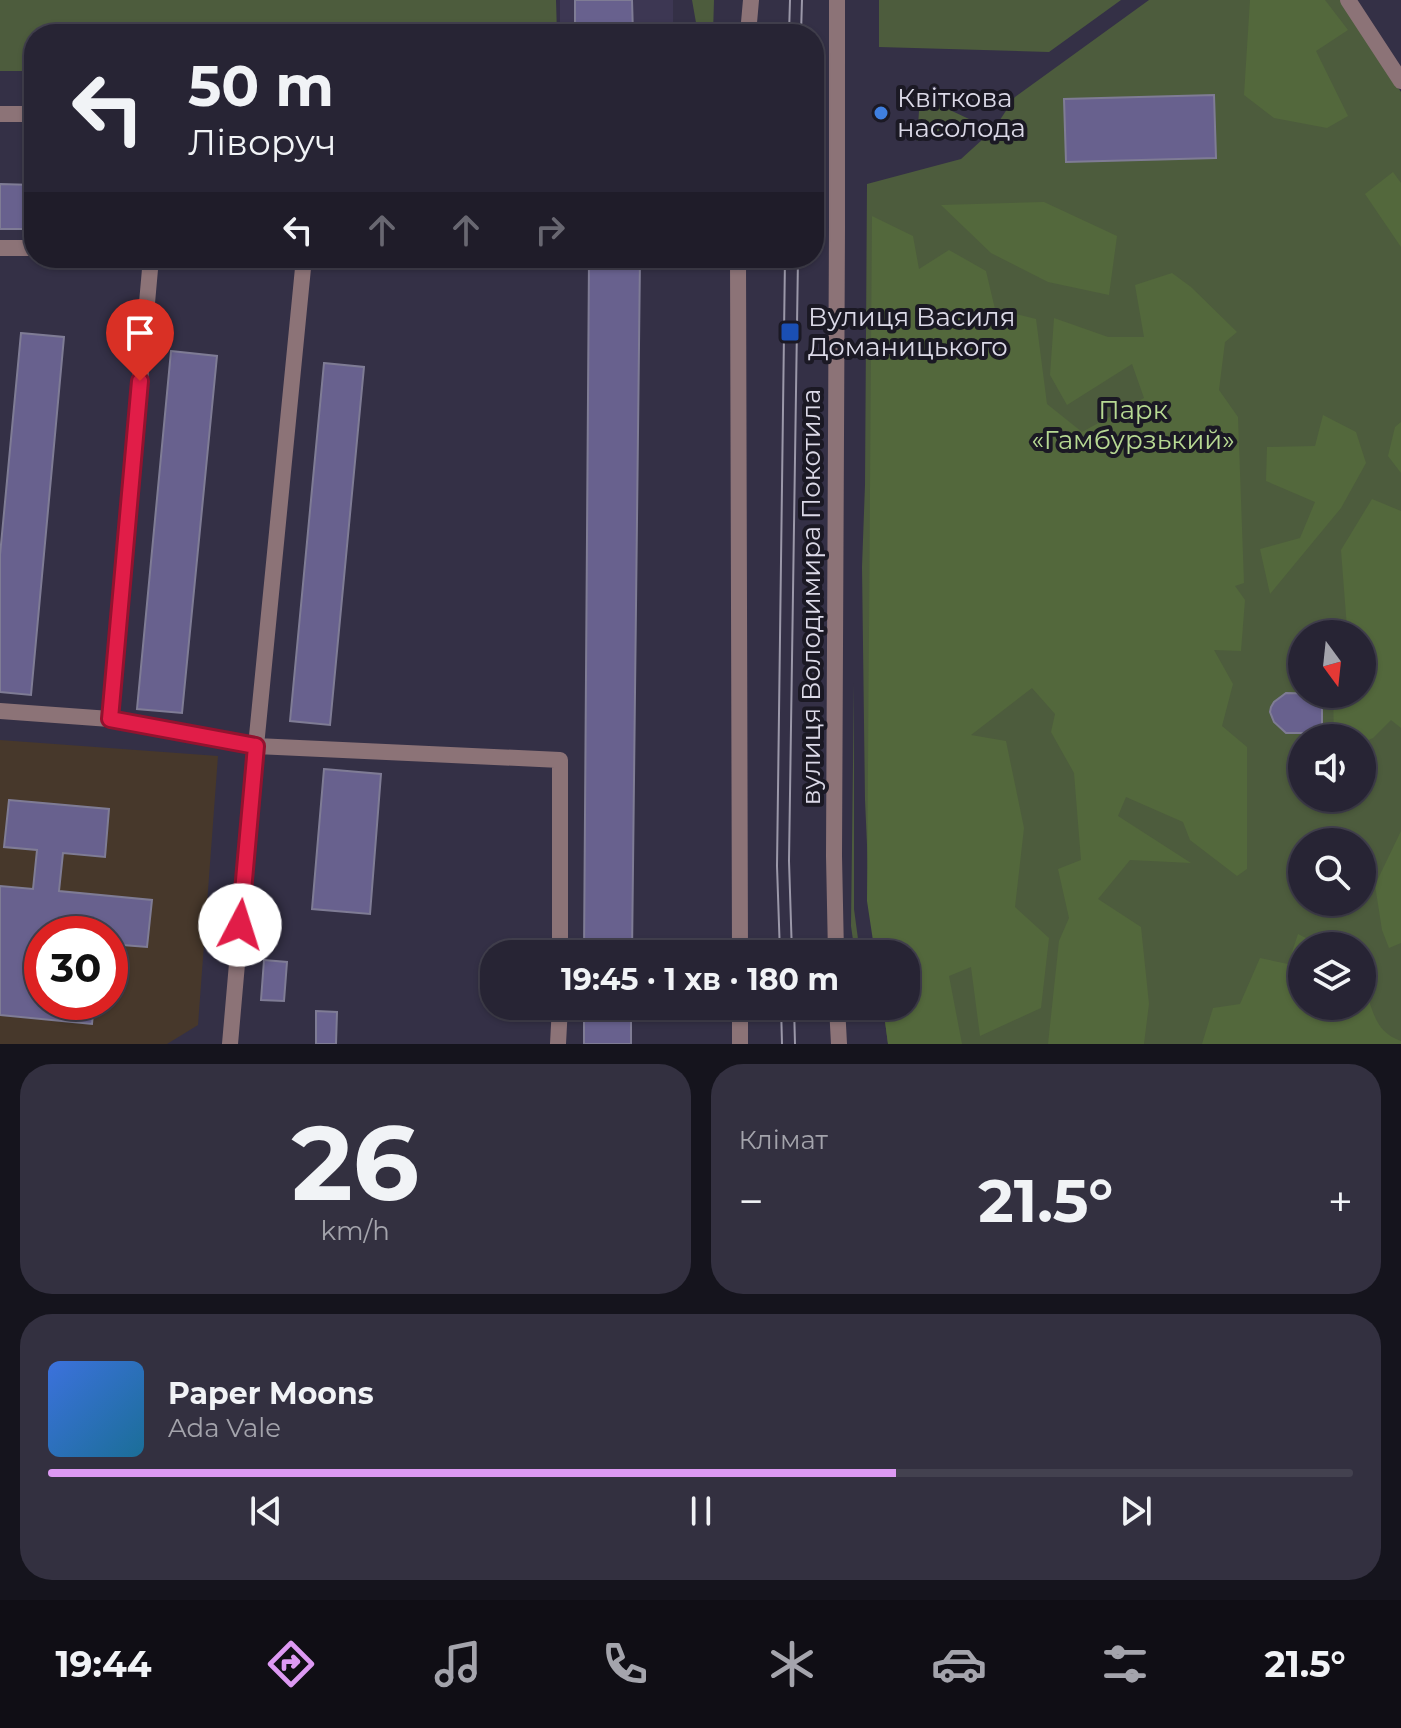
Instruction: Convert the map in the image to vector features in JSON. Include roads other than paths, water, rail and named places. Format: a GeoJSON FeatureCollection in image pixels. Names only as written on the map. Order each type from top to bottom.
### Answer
{"type":"FeatureCollection","features":[{"type":"Feature","properties":{"kind":"street"},"geometry":{"type":"LineString","coordinates":[[749,24],[751,0]]}},
{"type":"Feature","properties":{"kind":"street","name":"вулиця Володимира Покотила"},"geometry":{"type":"LineString","coordinates":[[836,940],[837,0]]}},
{"type":"Feature","properties":{"kind":"street"},"geometry":{"type":"LineString","coordinates":[[1348,0],[1401,81]]}},
{"type":"Feature","properties":{"kind":"street"},"geometry":{"type":"LineString","coordinates":[[0,114],[24,114]]}},
{"type":"Feature","properties":{"kind":"street"},"geometry":{"type":"LineString","coordinates":[[0,248],[24,248]]}},
{"type":"Feature","properties":{"kind":"street"},"geometry":{"type":"LineString","coordinates":[[110,719],[150,268]]}},
{"type":"Feature","properties":{"kind":"street"},"geometry":{"type":"LineString","coordinates":[[230,1044],[303,268]]}},
{"type":"Feature","properties":{"kind":"street"},"geometry":{"type":"LineString","coordinates":[[738,268],[740,940]]}},
{"type":"Feature","properties":{"kind":"street"},"geometry":{"type":"LineString","coordinates":[[0,711],[110,719],[256,746],[560,760],[560,940]]}},
{"type":"Feature","properties":{"kind":"street"},"geometry":{"type":"LineString","coordinates":[[558,1044],[559,1020]]}},
{"type":"Feature","properties":{"kind":"street"},"geometry":{"type":"LineString","coordinates":[[740,1020],[740,1044]]}},
{"type":"Feature","properties":{"kind":"street"},"geometry":{"type":"LineString","coordinates":[[838,1020],[839,1044]]}},
{"type":"Feature","properties":{"kind":"tram line"},"geometry":{"type":"LineString","coordinates":[[789,24],[790,0]]}},
{"type":"Feature","properties":{"kind":"tram line"},"geometry":{"type":"LineString","coordinates":[[801,24],[802,0]]}},
{"type":"Feature","properties":{"kind":"tram line"},"geometry":{"type":"LineString","coordinates":[[780,940],[777,866],[785,268]]}},
{"type":"Feature","properties":{"kind":"tram line"},"geometry":{"type":"LineString","coordinates":[[792,940],[789,861],[798,268]]}},
{"type":"Feature","properties":{"kind":"tram line"},"geometry":{"type":"LineString","coordinates":[[781,1020],[782,1044]]}},
{"type":"Feature","properties":{"kind":"tram line"},"geometry":{"type":"LineString","coordinates":[[794,1020],[795,1044]]}},
{"type":"Feature","properties":{"kind":"place","name":"Квіткова насолода"},"geometry":{"type":"Point","coordinates":[881,113]}},
{"type":"Feature","properties":{"kind":"place","name":"Вулиця Василя Доманицького"},"geometry":{"type":"Point","coordinates":[790,332]}},
{"type":"Feature","properties":{"kind":"park label","name":"Парк «Гамбурзький»"},"geometry":{"type":"Point","coordinates":[1133,425]}}]}
